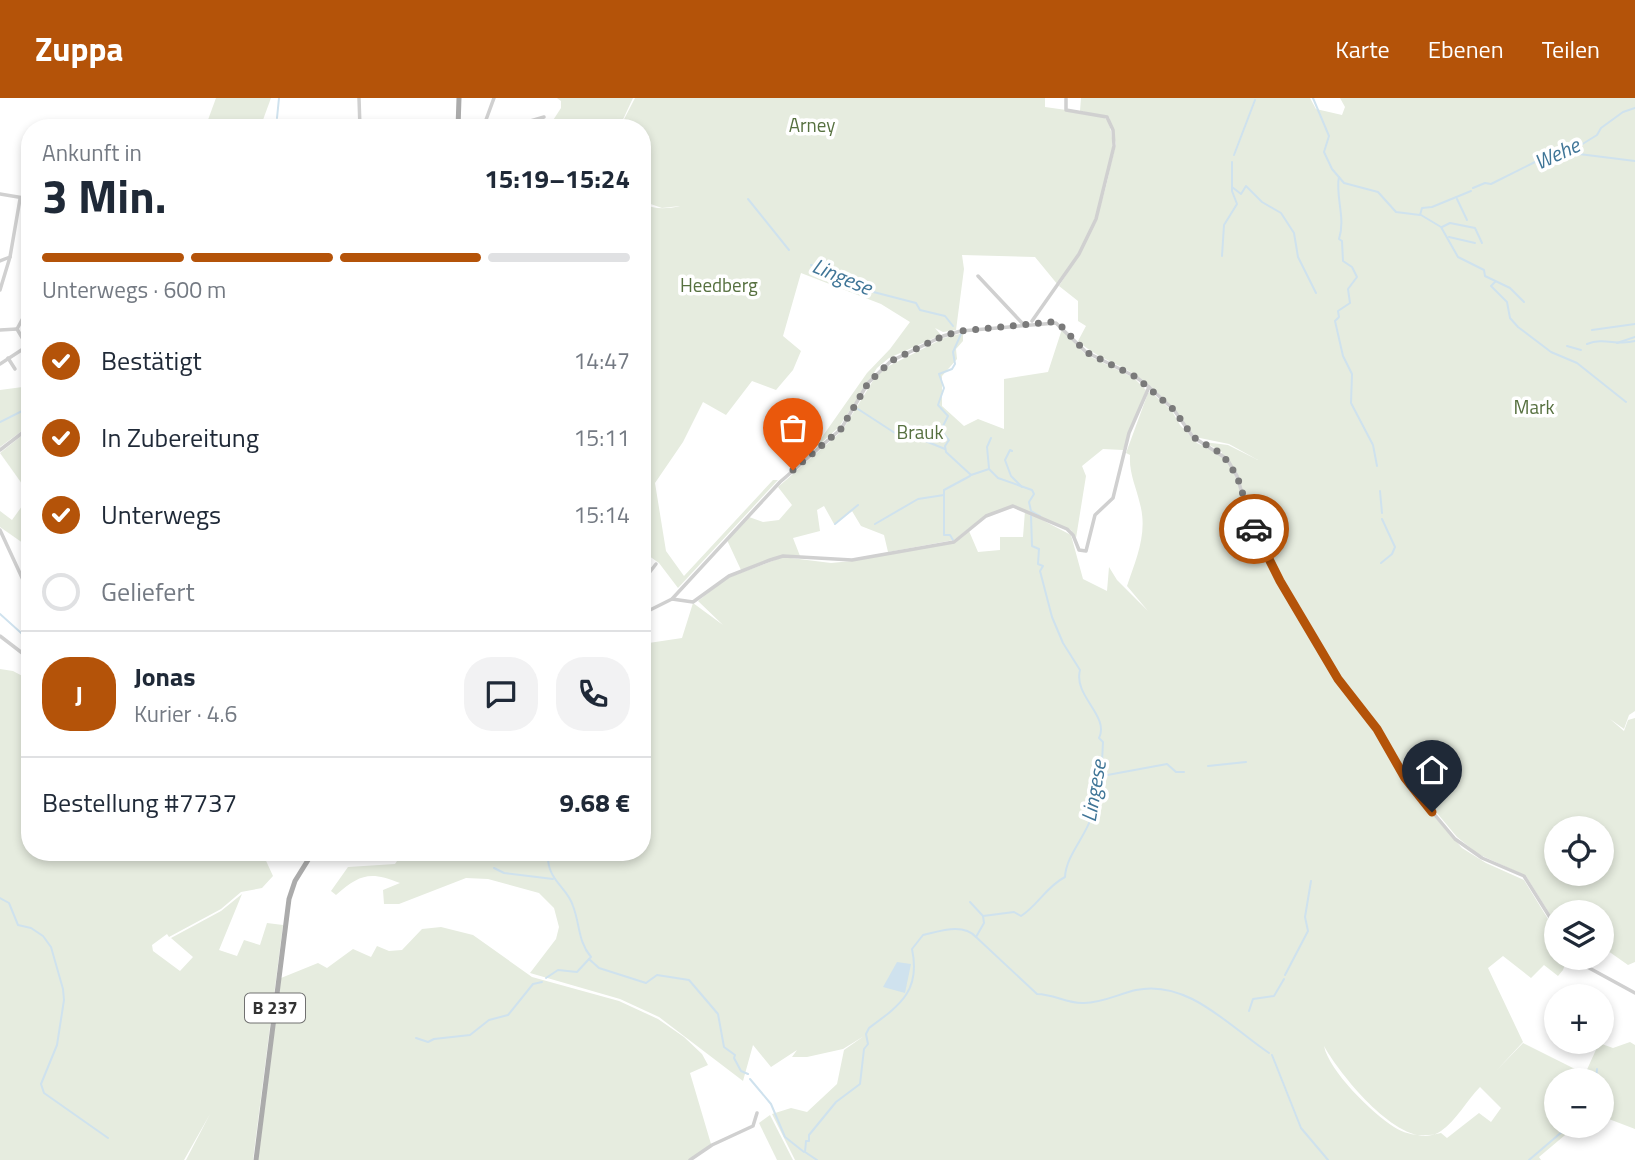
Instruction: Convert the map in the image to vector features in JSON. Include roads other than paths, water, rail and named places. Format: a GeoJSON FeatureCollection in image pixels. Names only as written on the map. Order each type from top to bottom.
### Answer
{"type":"FeatureCollection","features":[{"type":"Feature","properties":{"kind":"main road"},"geometry":{"type":"LineString","coordinates":[[458,119],[459,98]]}},
{"type":"Feature","properties":{"kind":"main road","name":"B 237"},"geometry":{"type":"LineString","coordinates":[[256,1160],[289,899],[295,881],[307,861]]}},
{"type":"Feature","properties":{"kind":"street"},"geometry":{"type":"LineString","coordinates":[[359,98],[360,119]]}},
{"type":"Feature","properties":{"kind":"street"},"geometry":{"type":"LineString","coordinates":[[486,119],[494,98]]}},
{"type":"Feature","properties":{"kind":"street"},"geometry":{"type":"LineString","coordinates":[[1031,323],[1079,254],[1096,219],[1114,146],[1113,130],[1107,117],[1066,110],[1066,99]]}},
{"type":"Feature","properties":{"kind":"street"},"geometry":{"type":"LineString","coordinates":[[537,119],[544,117]]}},
{"type":"Feature","properties":{"kind":"street"},"geometry":{"type":"LineString","coordinates":[[0,194],[20,200],[10,257],[0,290]]}},
{"type":"Feature","properties":{"kind":"street"},"geometry":{"type":"LineString","coordinates":[[0,261],[10,257]]}},
{"type":"Feature","properties":{"kind":"street"},"geometry":{"type":"LineString","coordinates":[[978,276],[1023,324]]}},
{"type":"Feature","properties":{"kind":"street"},"geometry":{"type":"LineString","coordinates":[[18,329],[21,323]]}},
{"type":"Feature","properties":{"kind":"street"},"geometry":{"type":"LineString","coordinates":[[651,610],[672,599],[780,482],[841,429],[878,370],[943,336],[961,331],[1031,323],[1060,325],[1086,352],[1136,377],[1149,387],[1174,410],[1193,437],[1227,459],[1237,476],[1263,551],[1338,679],[1377,729],[1405,778],[1446,829],[1472,852],[1524,877],[1544,908]]}},
{"type":"Feature","properties":{"kind":"street"},"geometry":{"type":"LineString","coordinates":[[0,330],[18,329]]}},
{"type":"Feature","properties":{"kind":"street"},"geometry":{"type":"LineString","coordinates":[[18,329],[21,335]]}},
{"type":"Feature","properties":{"kind":"street"},"geometry":{"type":"LineString","coordinates":[[0,364],[21,352]]}},
{"type":"Feature","properties":{"kind":"street"},"geometry":{"type":"LineString","coordinates":[[8,358],[15,369]]}},
{"type":"Feature","properties":{"kind":"street"},"geometry":{"type":"LineString","coordinates":[[672,599],[693,602],[729,576],[783,556],[852,560],[954,542],[986,516],[1013,506],[1067,529],[1073,535],[1079,550],[1086,551],[1095,515],[1113,498],[1129,433],[1149,387]]}},
{"type":"Feature","properties":{"kind":"street"},"geometry":{"type":"LineString","coordinates":[[0,450],[21,433]]}},
{"type":"Feature","properties":{"kind":"street"},"geometry":{"type":"LineString","coordinates":[[0,530],[21,576]]}},
{"type":"Feature","properties":{"kind":"street"},"geometry":{"type":"LineString","coordinates":[[651,570],[656,564]]}},
{"type":"Feature","properties":{"kind":"street"},"geometry":{"type":"LineString","coordinates":[[0,636],[21,652]]}},
{"type":"Feature","properties":{"kind":"street"},"geometry":{"type":"LineString","coordinates":[[1593,970],[1635,993]]}},
{"type":"Feature","properties":{"kind":"street"},"geometry":{"type":"LineString","coordinates":[[690,1160],[712,1145],[753,1126],[757,1113]]}},
{"type":"Feature","properties":{"kind":"water"},"geometry":{"type":"Polygon","coordinates":[[[897,962],[911,964],[905,993],[883,987],[897,962]]]}},
{"type":"Feature","properties":{"kind":"waterway"},"geometry":{"type":"LineString","coordinates":[[277,118],[279,98]]}},
{"type":"Feature","properties":{"kind":"waterway","name":"Wehe"},"geometry":{"type":"LineString","coordinates":[[1313,98],[1329,136],[1324,152],[1332,169],[1344,183],[1378,192],[1396,212],[1420,215],[1422,208],[1432,207],[1471,191]]}},
{"type":"Feature","properties":{"kind":"waterway"},"geometry":{"type":"LineString","coordinates":[[1234,155],[1255,100]]}},
{"type":"Feature","properties":{"kind":"waterway","name":"Wehe"},"geometry":{"type":"LineString","coordinates":[[1473,188],[1485,183],[1491,184],[1535,162],[1568,153],[1597,135],[1601,128],[1623,112],[1635,108]]}},
{"type":"Feature","properties":{"kind":"waterway"},"geometry":{"type":"LineString","coordinates":[[1571,153],[1635,161]]}},
{"type":"Feature","properties":{"kind":"waterway"},"geometry":{"type":"LineString","coordinates":[[1222,256],[1224,225],[1237,204],[1232,191],[1232,162]]}},
{"type":"Feature","properties":{"kind":"waterway"},"geometry":{"type":"LineString","coordinates":[[1339,177],[1339,239],[1342,241],[1343,261],[1352,267],[1357,277],[1348,289],[1350,303],[1338,311],[1339,317],[1335,321],[1343,356],[1352,374],[1351,403],[1373,445],[1377,466]]}},
{"type":"Feature","properties":{"kind":"waterway"},"geometry":{"type":"LineString","coordinates":[[1232,187],[1241,194],[1246,186],[1262,202],[1281,213],[1294,233],[1298,257],[1316,293]]}},
{"type":"Feature","properties":{"kind":"waterway","name":"Lingese"},"geometry":{"type":"LineString","coordinates":[[748,199],[789,250]]}},
{"type":"Feature","properties":{"kind":"waterway"},"geometry":{"type":"LineString","coordinates":[[1457,199],[1467,220]]}},
{"type":"Feature","properties":{"kind":"waterway"},"geometry":{"type":"LineString","coordinates":[[1421,215],[1441,227],[1458,257],[1484,270],[1485,276],[1510,288],[1524,302]]}},
{"type":"Feature","properties":{"kind":"waterway"},"geometry":{"type":"LineString","coordinates":[[1442,227],[1450,223],[1475,228],[1482,243]]}},
{"type":"Feature","properties":{"kind":"waterway"},"geometry":{"type":"LineString","coordinates":[[1449,237],[1475,243]]}},
{"type":"Feature","properties":{"kind":"waterway","name":"Lingese"},"geometry":{"type":"LineString","coordinates":[[811,265],[858,288],[916,303],[920,310],[945,316],[953,326]]}},
{"type":"Feature","properties":{"kind":"waterway"},"geometry":{"type":"LineString","coordinates":[[1495,282],[1491,286],[1507,302],[1510,318],[1518,327],[1551,352],[1577,363],[1626,402]]}},
{"type":"Feature","properties":{"kind":"waterway"},"geometry":{"type":"LineString","coordinates":[[1592,330],[1635,324]]}},
{"type":"Feature","properties":{"kind":"waterway","name":"Lingese"},"geometry":{"type":"LineString","coordinates":[[961,334],[953,352],[955,364],[952,369],[939,374],[944,388],[938,405],[948,416],[941,430],[949,440],[945,446],[946,452],[971,475],[989,469],[998,478],[1032,490],[1034,494],[1029,502],[1031,511],[1040,516]]}},
{"type":"Feature","properties":{"kind":"waterway"},"geometry":{"type":"LineString","coordinates":[[1617,343],[1635,337]]}},
{"type":"Feature","properties":{"kind":"waterway"},"geometry":{"type":"LineString","coordinates":[[1587,344],[1599,341],[1635,341]]}},
{"type":"Feature","properties":{"kind":"waterway"},"geometry":{"type":"LineString","coordinates":[[1567,346],[1581,350]]}},
{"type":"Feature","properties":{"kind":"waterway"},"geometry":{"type":"LineString","coordinates":[[858,409],[901,437],[923,440],[945,449]]}},
{"type":"Feature","properties":{"kind":"waterway"},"geometry":{"type":"LineString","coordinates":[[0,422],[21,412]]}},
{"type":"Feature","properties":{"kind":"waterway"},"geometry":{"type":"LineString","coordinates":[[989,468],[987,447],[991,438]]}},
{"type":"Feature","properties":{"kind":"waterway"},"geometry":{"type":"LineString","coordinates":[[1012,451],[1010,450],[1005,460],[1011,476],[1022,487]]}},
{"type":"Feature","properties":{"kind":"waterway"},"geometry":{"type":"LineString","coordinates":[[953,540],[950,535],[944,535],[944,490],[970,476]]}},
{"type":"Feature","properties":{"kind":"waterway"},"geometry":{"type":"LineString","coordinates":[[1380,491],[1382,513]]}},
{"type":"Feature","properties":{"kind":"waterway"},"geometry":{"type":"LineString","coordinates":[[875,524],[918,499],[944,495]]}},
{"type":"Feature","properties":{"kind":"waterway"},"geometry":{"type":"LineString","coordinates":[[835,524],[858,505]]}},
{"type":"Feature","properties":{"kind":"waterway","name":"Lingese"},"geometry":{"type":"LineString","coordinates":[[817,1160],[805,1152],[806,1141],[809,1141],[809,1135],[836,1102],[860,1084],[864,1049],[868,1044],[866,1034],[869,1028],[906,996],[913,976],[912,949],[923,935],[958,929],[976,937],[984,923],[983,916],[1014,912],[1021,916],[1065,877],[1072,854],[1091,818],[1087,814],[1100,777],[1098,771],[1102,762],[1100,722],[1082,688],[1080,670],[1063,643],[1052,617],[1040,571],[1043,566],[1038,564],[1039,549],[1032,546],[1031,516]]}},
{"type":"Feature","properties":{"kind":"waterway"},"geometry":{"type":"LineString","coordinates":[[1381,563],[1392,554],[1395,547],[1382,519]]}},
{"type":"Feature","properties":{"kind":"waterway"},"geometry":{"type":"LineString","coordinates":[[0,614],[21,633]]}},
{"type":"Feature","properties":{"kind":"waterway"},"geometry":{"type":"LineString","coordinates":[[1208,766],[1246,762]]}},
{"type":"Feature","properties":{"kind":"waterway"},"geometry":{"type":"LineString","coordinates":[[1102,776],[1167,764],[1176,772],[1184,772]]}},
{"type":"Feature","properties":{"kind":"waterway"},"geometry":{"type":"LineString","coordinates":[[548,861],[553,877],[570,899],[581,939],[591,957],[589,959],[599,968],[646,983],[657,975],[689,980],[718,1014],[724,1047],[735,1055],[741,1071],[748,1074]]}},
{"type":"Feature","properties":{"kind":"waterway"},"geometry":{"type":"LineString","coordinates":[[494,868],[504,873],[553,879]]}},
{"type":"Feature","properties":{"kind":"waterway"},"geometry":{"type":"LineString","coordinates":[[1285,975],[1308,931],[1305,917],[1311,881]]}},
{"type":"Feature","properties":{"kind":"waterway"},"geometry":{"type":"LineString","coordinates":[[0,898],[9,903],[18,925],[31,928],[43,936],[51,947],[63,989],[64,1000],[57,1045],[41,1084],[44,1093],[108,1138]]}},
{"type":"Feature","properties":{"kind":"waterway"},"geometry":{"type":"LineString","coordinates":[[970,902],[983,916]]}},
{"type":"Feature","properties":{"kind":"waterway"},"geometry":{"type":"LineString","coordinates":[[976,937],[1037,994],[1072,1002],[1091,1003],[1136,990],[1155,988],[1173,992],[1191,998],[1207,1008],[1269,1053]]}},
{"type":"Feature","properties":{"kind":"waterway"},"geometry":{"type":"LineString","coordinates":[[546,978],[558,970],[577,972],[589,959]]}},
{"type":"Feature","properties":{"kind":"waterway"},"geometry":{"type":"LineString","coordinates":[[1249,1011],[1253,999],[1274,996],[1284,979]]}},
{"type":"Feature","properties":{"kind":"waterway"},"geometry":{"type":"LineString","coordinates":[[416,1038],[428,1042],[470,1035],[489,1020],[508,1015],[533,984],[542,982]]}},
{"type":"Feature","properties":{"kind":"waterway"},"geometry":{"type":"LineString","coordinates":[[1272,1055],[1301,1128],[1328,1160]]}},
{"type":"Feature","properties":{"kind":"waterway"},"geometry":{"type":"LineString","coordinates":[[750,1079],[771,1104],[785,1137],[804,1152]]}},
{"type":"Feature","properties":{"kind":"waterway"},"geometry":{"type":"LineString","coordinates":[[1529,1160],[1555,1138]]}},
{"type":"Feature","properties":{"kind":"park label","name":"Arney"},"geometry":{"type":"Point","coordinates":[812,125]}},
{"type":"Feature","properties":{"kind":"park label","name":"Heedberg"},"geometry":{"type":"Point","coordinates":[719,285]}},
{"type":"Feature","properties":{"kind":"park label","name":"Mark"},"geometry":{"type":"Point","coordinates":[1534,407]}},
{"type":"Feature","properties":{"kind":"park label","name":"Brauk"},"geometry":{"type":"Point","coordinates":[920,432]}}]}
